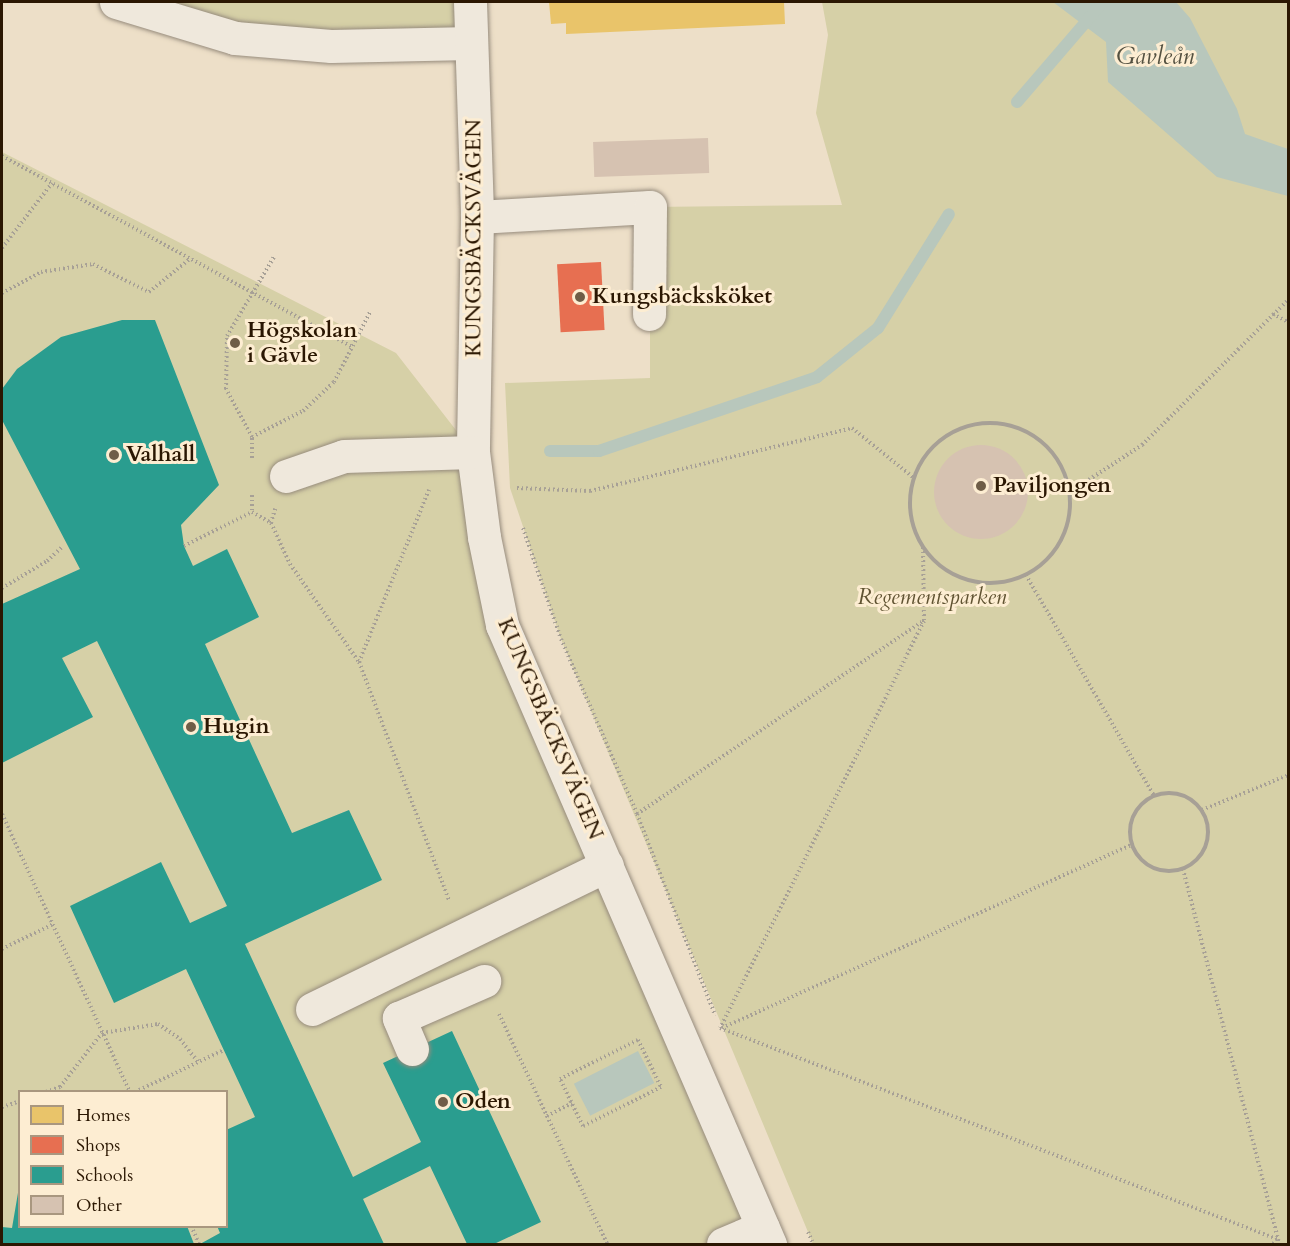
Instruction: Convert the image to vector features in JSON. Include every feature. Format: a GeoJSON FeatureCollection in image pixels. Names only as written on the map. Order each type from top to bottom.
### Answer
{"type":"FeatureCollection","features":[{"type":"Feature","properties":{"kind":"street"},"geometry":{"type":"LineString","coordinates":[[116,2],[235,38],[331,46],[471,43]]}},
{"type":"Feature","properties":{"kind":"street","name":"KUNGSBÄCKSVÄGEN"},"geometry":{"type":"LineString","coordinates":[[470,2],[477,217],[459,452],[484,537],[502,625],[767,1236]]}},
{"type":"Feature","properties":{"kind":"street"},"geometry":{"type":"LineString","coordinates":[[477,217],[650,207],[649,314]]}},
{"type":"Feature","properties":{"kind":"street"},"geometry":{"type":"LineString","coordinates":[[286,476],[344,456],[459,452]]}},
{"type":"Feature","properties":{"kind":"street"},"geometry":{"type":"LineString","coordinates":[[312,1009],[607,865]]}},
{"type":"Feature","properties":{"kind":"street"},"geometry":{"type":"LineString","coordinates":[[412,1049],[399,1018],[484,981]]}},
{"type":"Feature","properties":{"kind":"street"},"geometry":{"type":"LineString","coordinates":[[723,1245],[767,1236]]}},
{"type":"Feature","properties":{"kind":"path"},"geometry":{"type":"LineString","coordinates":[[2,156],[353,347]]}},
{"type":"Feature","properties":{"kind":"path"},"geometry":{"type":"LineString","coordinates":[[2,248],[52,183]]}},
{"type":"Feature","properties":{"kind":"path"},"geometry":{"type":"LineString","coordinates":[[252,469],[252,437],[226,389],[227,336],[274,257]]}},
{"type":"Feature","properties":{"kind":"path"},"geometry":{"type":"LineString","coordinates":[[2,293],[41,272],[93,264],[149,292],[191,258]]}},
{"type":"Feature","properties":{"kind":"path"},"geometry":{"type":"LineString","coordinates":[[1070,492],[1143,445],[1288,300]]}},
{"type":"Feature","properties":{"kind":"path"},"geometry":{"type":"LineString","coordinates":[[252,437],[303,411],[333,382],[370,312]]}},
{"type":"Feature","properties":{"kind":"path"},"geometry":{"type":"LineString","coordinates":[[1273,315],[1288,322]]}},
{"type":"Feature","properties":{"kind":"path"},"geometry":{"type":"LineString","coordinates":[[998,422],[1023,429],[1046,444],[1061,466],[1070,492],[1069,516],[1061,540],[1047,560],[1026,574],[1005,582],[981,583],[949,571],[923,547],[913,526],[910,502],[914,478],[926,454],[946,435],[970,424],[998,422]]}},
{"type":"Feature","properties":{"kind":"path"},"geometry":{"type":"LineString","coordinates":[[514,499],[510,488],[590,491],[852,428],[914,478]]}},
{"type":"Feature","properties":{"kind":"path"},"geometry":{"type":"LineString","coordinates":[[252,512],[271,523],[290,564],[359,662],[459,452]]}},
{"type":"Feature","properties":{"kind":"path"},"geometry":{"type":"LineString","coordinates":[[252,490],[252,512]]}},
{"type":"Feature","properties":{"kind":"path"},"geometry":{"type":"LineString","coordinates":[[184,546],[252,512]]}},
{"type":"Feature","properties":{"kind":"path"},"geometry":{"type":"LineString","coordinates":[[521,520],[561,639],[637,814],[720,1028],[1277,1239]]}},
{"type":"Feature","properties":{"kind":"path"},"geometry":{"type":"LineString","coordinates":[[2,588],[47,561],[63,546]]}},
{"type":"Feature","properties":{"kind":"path"},"geometry":{"type":"LineString","coordinates":[[720,1028],[924,621],[923,547]]}},
{"type":"Feature","properties":{"kind":"path"},"geometry":{"type":"LineString","coordinates":[[1026,574],[1154,796]]}},
{"type":"Feature","properties":{"kind":"path"},"geometry":{"type":"LineString","coordinates":[[637,814],[924,621]]}},
{"type":"Feature","properties":{"kind":"path"},"geometry":{"type":"LineString","coordinates":[[1202,810],[1288,775]]}},
{"type":"Feature","properties":{"kind":"path"},"geometry":{"type":"LineString","coordinates":[[1180,794],[1202,810],[1209,832],[1207,844],[1198,859],[1183,869],[1158,870],[1138,856],[1132,845],[1131,822],[1144,802],[1154,796],[1180,794]]}},
{"type":"Feature","properties":{"kind":"path"},"geometry":{"type":"LineString","coordinates":[[2,813],[129,1090]]}},
{"type":"Feature","properties":{"kind":"path"},"geometry":{"type":"LineString","coordinates":[[720,1028],[1132,845]]}},
{"type":"Feature","properties":{"kind":"path"},"geometry":{"type":"LineString","coordinates":[[1183,869],[1279,1245]]}},
{"type":"Feature","properties":{"kind":"path"},"geometry":{"type":"LineString","coordinates":[[2,948],[53,924]]}},
{"type":"Feature","properties":{"kind":"path"},"geometry":{"type":"LineString","coordinates":[[52,1090],[60,1087],[102,1033],[158,1024],[180,1040],[198,1062]]}},
{"type":"Feature","properties":{"kind":"path"},"geometry":{"type":"LineString","coordinates":[[638,1040],[661,1087],[583,1126],[572,1103],[560,1079],[638,1040]]}},
{"type":"Feature","properties":{"kind":"path"},"geometry":{"type":"LineString","coordinates":[[139,1090],[224,1050]]}},
{"type":"Feature","properties":{"kind":"path"},"geometry":{"type":"LineString","coordinates":[[2,1107],[18,1102]]}},
{"type":"Feature","properties":{"kind":"path"},"geometry":{"type":"LineString","coordinates":[[547,1116],[572,1103]]}},
{"type":"Feature","properties":{"kind":"path"},"geometry":{"type":"LineString","coordinates":[[190,1228],[199,1245]]}},
{"type":"Feature","properties":{"kind":"path"},"geometry":{"type":"LineString","coordinates":[[1273,1245],[1277,1239]]}},
{"type":"Feature","properties":{"kind":"green space"},"geometry":{"type":"Polygon","coordinates":[[[116,2],[469,2],[471,43],[331,46],[116,2]]]}},
{"type":"Feature","properties":{"kind":"green space","name":"Regementsparken"},"geometry":{"type":"Polygon","coordinates":[[[822,2],[1288,2],[1288,1244],[813,1244],[561,639],[510,488],[505,383],[650,378],[650,207],[842,205],[816,113],[828,35],[822,2]]]}},
{"type":"Feature","properties":{"kind":"green space","name":"Högskolan i Gävle"},"geometry":{"type":"Polygon","coordinates":[[[2,152],[396,353],[473,452],[502,625],[772,1244],[2,1244],[2,152]]]}},
{"type":"Feature","properties":{"kind":"water","name":"Gavleån"},"geometry":{"type":"Polygon","coordinates":[[[1053,2],[1176,2],[1190,18],[1237,109],[1245,134],[1288,149],[1288,196],[1217,177],[1108,82],[1106,42],[1053,2]]]}},
{"type":"Feature","properties":{"kind":"water"},"geometry":{"type":"Polygon","coordinates":[[[638,1051],[654,1083],[590,1116],[574,1084],[638,1051]]]}},
{"type":"Feature","properties":{"kind":"building: Homes"},"geometry":{"type":"Polygon","coordinates":[[[549,2],[784,2],[785,24],[566,34],[566,23],[551,24],[549,2]]]}},
{"type":"Feature","properties":{"kind":"building: Shops","name":"Kungsbäcksköket"},"geometry":{"type":"Polygon","coordinates":[[[601,262],[605,330],[561,332],[557,264],[601,262]]]}},
{"type":"Feature","properties":{"kind":"building: Schools"},"geometry":{"type":"Polygon","coordinates":[[[122,320],[155,320],[219,485],[181,525],[184,546],[193,566],[227,549],[259,617],[205,644],[292,833],[349,810],[382,880],[245,944],[353,1177],[421,1142],[383,1063],[452,1031],[541,1222],[494,1244],[467,1244],[430,1166],[363,1199],[384,1244],[200,1244],[220,1233],[218,1228],[228,1228],[228,1129],[255,1117],[186,969],[114,1003],[70,906],[161,862],[190,923],[227,906],[97,641],[62,658],[93,717],[2,763],[2,604],[80,569],[2,420],[2,389],[17,369],[61,337],[122,320]]]}},
{"type":"Feature","properties":{"kind":"building: Schools"},"geometry":{"type":"Polygon","coordinates":[[[18,1193],[18,1228],[188,1228],[194,1244],[2,1244],[2,1227],[12,1228],[18,1193]]]}},
{"type":"Feature","properties":{"kind":"building: Other"},"geometry":{"type":"Polygon","coordinates":[[[708,138],[709,173],[594,177],[593,142],[708,138]]]}},
{"type":"Feature","properties":{"kind":"building: Other","name":"Paviljongen"},"geometry":{"type":"Polygon","coordinates":[[[981,445],[999,448],[1014,459],[1025,474],[1028,492],[1025,510],[1014,525],[999,536],[981,539],[963,536],[948,525],[937,510],[934,492],[937,474],[948,459],[963,448],[981,445]]]}},
{"type":"Feature","properties":{"kind":"waterway"},"geometry":{"type":"LineString","coordinates":[[1017,102],[1103,2]]}},
{"type":"Feature","properties":{"kind":"waterway"},"geometry":{"type":"LineString","coordinates":[[550,451],[599,451],[817,377],[878,328],[949,214]]}},
{"type":"Feature","properties":{"kind":"place","name":"Kungsbäcksköket"},"geometry":{"type":"Point","coordinates":[580,297]}},
{"type":"Feature","properties":{"kind":"place","name":"Högskolan i Gävle"},"geometry":{"type":"Point","coordinates":[235,343]}},
{"type":"Feature","properties":{"kind":"place","name":"Valhall"},"geometry":{"type":"Point","coordinates":[114,455]}},
{"type":"Feature","properties":{"kind":"place","name":"Paviljongen"},"geometry":{"type":"Point","coordinates":[981,486]}},
{"type":"Feature","properties":{"kind":"place","name":"Hugin"},"geometry":{"type":"Point","coordinates":[191,727]}},
{"type":"Feature","properties":{"kind":"place","name":"Oden"},"geometry":{"type":"Point","coordinates":[443,1102]}}]}
